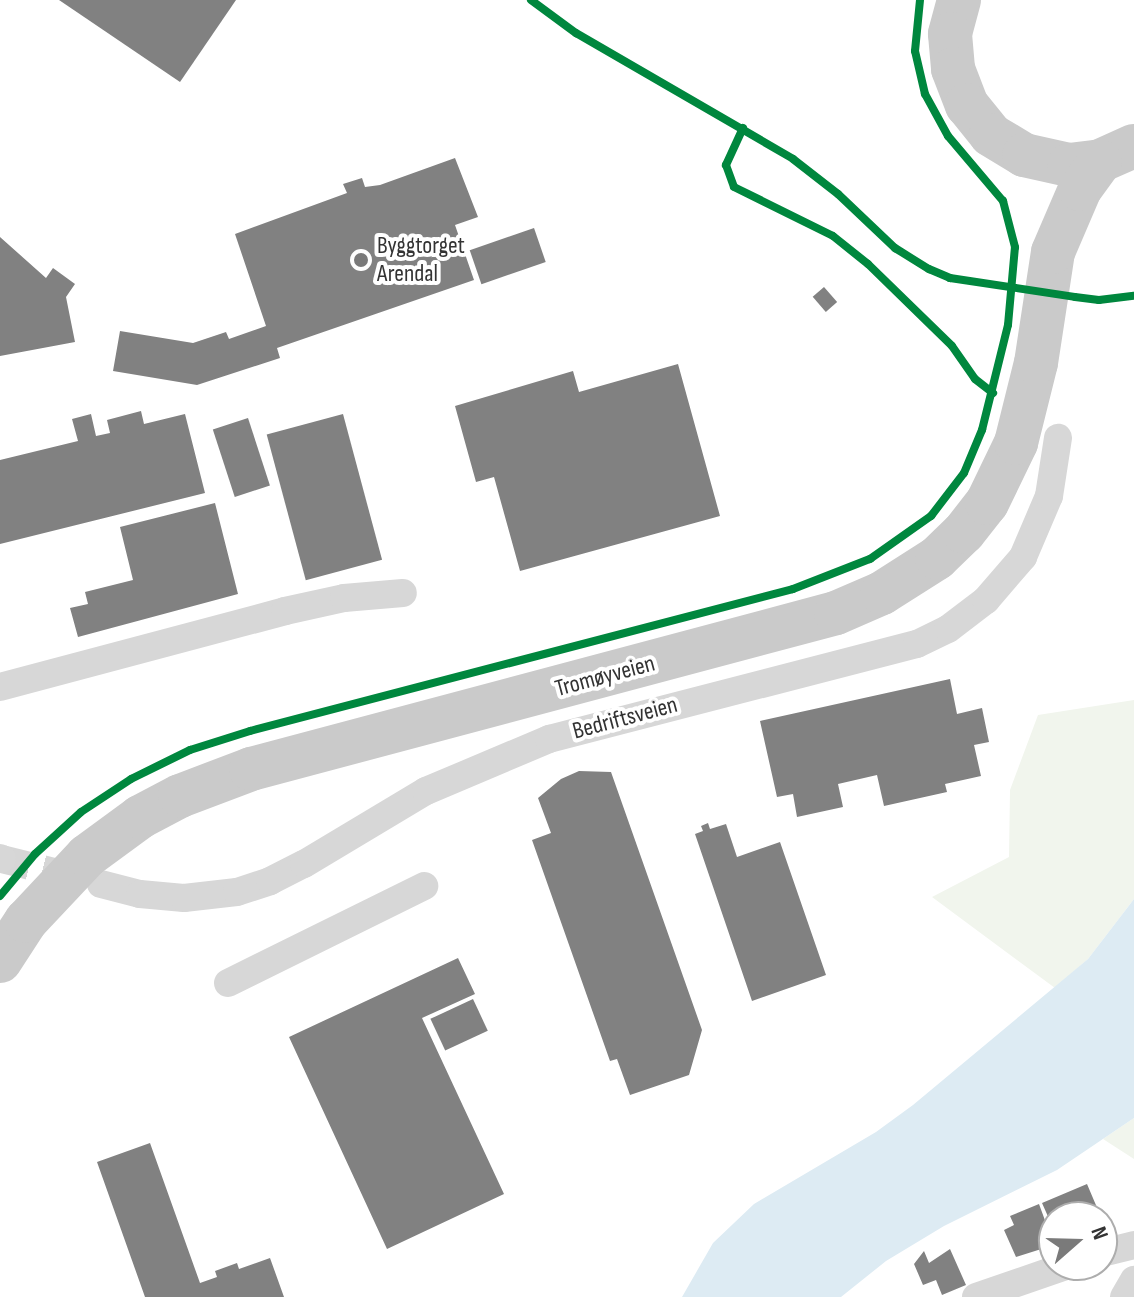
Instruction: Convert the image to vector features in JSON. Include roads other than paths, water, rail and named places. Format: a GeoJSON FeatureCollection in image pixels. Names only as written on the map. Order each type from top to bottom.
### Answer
{"type":"FeatureCollection","features":[{"type":"Feature","properties":{"kind":"main road"},"geometry":{"type":"LineString","coordinates":[[959,0],[950,34],[953,69],[958,88],[984,128],[1024,155],[1069,165],[1117,153]]}},
{"type":"Feature","properties":{"kind":"main road","name":"Tromøyveien"},"geometry":{"type":"LineString","coordinates":[[0,961],[36,910],[87,856],[140,817],[215,781],[325,748],[772,632],[836,613],[911,577],[964,532],[1003,474],[1028,399],[1053,252],[1080,189],[1117,153]]}},
{"type":"Feature","properties":{"kind":"main road","name":"Tromøyveien"},"geometry":{"type":"LineString","coordinates":[[1024,155],[1040,197],[1053,252]]}},
{"type":"Feature","properties":{"kind":"street","name":"Bedriftsveien"},"geometry":{"type":"LineString","coordinates":[[101,884],[140,894],[184,898],[237,892],[270,881],[304,864],[426,791],[549,739],[917,644],[975,609],[1006,580],[1023,557],[1049,496],[1058,438]]}},
{"type":"Feature","properties":{"kind":"street"},"geometry":{"type":"LineString","coordinates":[[0,687],[293,609],[344,598],[403,593]]}},
{"type":"Feature","properties":{"kind":"street"},"geometry":{"type":"LineString","coordinates":[[228,983],[424,886]]}},
{"type":"Feature","properties":{"kind":"street"},"geometry":{"type":"LineString","coordinates":[[976,1297],[1038,1276]]}},
{"type":"Feature","properties":{"kind":"street"},"geometry":{"type":"LineString","coordinates":[[1124,1297],[1134,1280]]}},
{"type":"Feature","properties":{"kind":"tunnel"},"geometry":{"type":"LineString","coordinates":[[2,859],[79,878]]}},
{"type":"Feature","properties":{"kind":"place","name":"Byggtorget Arendal"},"geometry":{"type":"Point","coordinates":[361,260]}}]}
